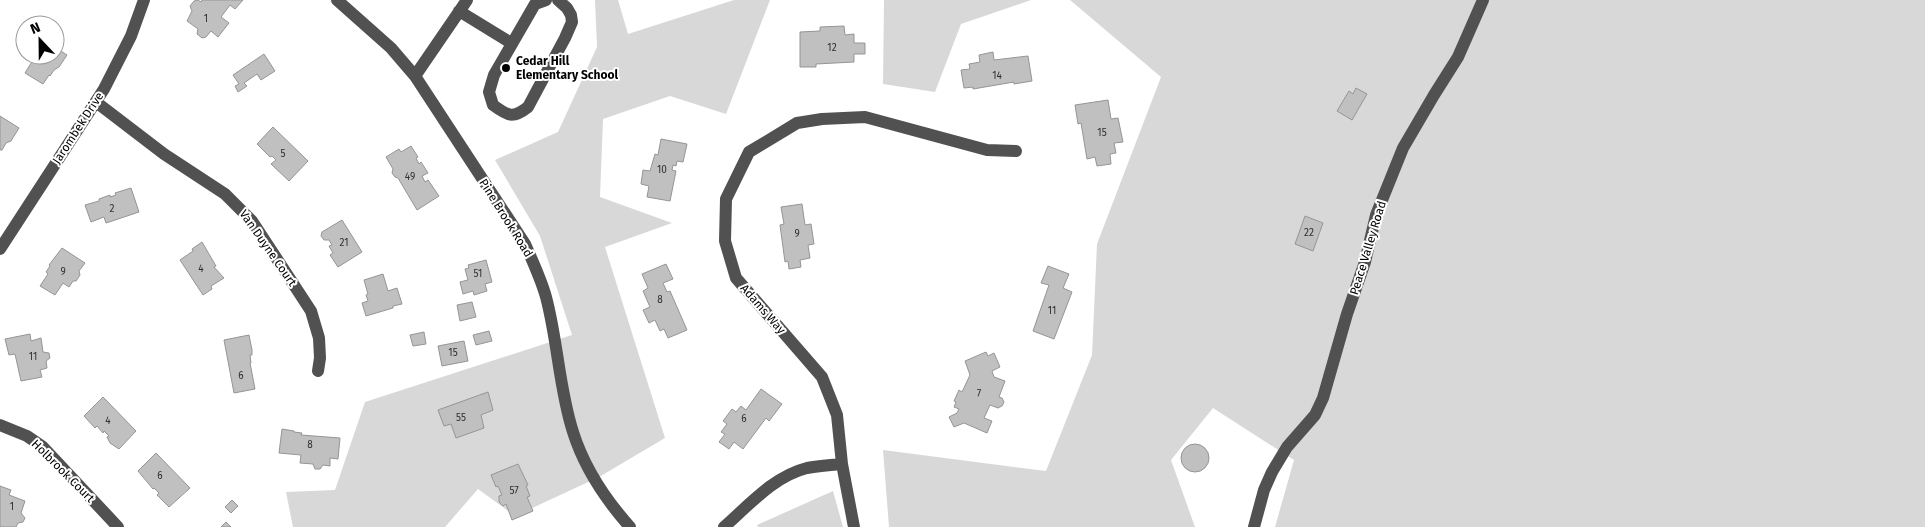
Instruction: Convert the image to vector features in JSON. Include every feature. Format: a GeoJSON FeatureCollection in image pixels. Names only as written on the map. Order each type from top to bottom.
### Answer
{"type":"FeatureCollection","features":[{"type":"Feature","properties":{"kind":"street","name":"Jarombek Drive"},"geometry":{"type":"LineString","coordinates":[[0,249],[96,102],[131,36],[144,0]]}},
{"type":"Feature","properties":{"kind":"street","name":"Pine Brook Road"},"geometry":{"type":"LineString","coordinates":[[337,0],[391,48],[415,76],[525,244],[537,270],[546,298],[566,407],[574,435],[585,462],[610,504],[630,527]]}},
{"type":"Feature","properties":{"kind":"street"},"geometry":{"type":"LineString","coordinates":[[415,76],[467,0]]}},
{"type":"Feature","properties":{"kind":"street"},"geometry":{"type":"LineString","coordinates":[[546,0],[535,4],[494,75],[490,92],[493,105],[511,116],[519,114],[528,107],[572,22],[567,8],[558,0]]}},
{"type":"Feature","properties":{"kind":"street","name":"Peace Valley Road"},"geometry":{"type":"LineString","coordinates":[[1254,527],[1264,490],[1272,472],[1287,447],[1314,415],[1323,398],[1347,314],[1366,262],[1376,215],[1403,148],[1458,57],[1483,0]]}},
{"type":"Feature","properties":{"kind":"street"},"geometry":{"type":"LineString","coordinates":[[460,11],[511,43]]}},
{"type":"Feature","properties":{"kind":"street","name":"Van Duyne Court"},"geometry":{"type":"LineString","coordinates":[[96,102],[164,154],[225,194],[252,221],[311,311],[319,338],[320,358],[318,371]]}},
{"type":"Feature","properties":{"kind":"street","name":"Adams Way"},"geometry":{"type":"LineString","coordinates":[[854,527],[842,464],[837,415],[822,377],[736,278],[725,241],[726,199],[749,152],[797,123],[822,119],[865,117],[987,150],[1016,151]]}},
{"type":"Feature","properties":{"kind":"street","name":"Holbrook Court"},"geometry":{"type":"LineString","coordinates":[[0,425],[27,436],[43,447],[118,527]]}},
{"type":"Feature","properties":{"kind":"street"},"geometry":{"type":"LineString","coordinates":[[724,527],[767,489],[787,476],[805,469],[842,464]]}},
{"type":"Feature","properties":{"kind":"shaded area"},"geometry":{"type":"Polygon","coordinates":[[[595,0],[618,0],[628,34],[734,0],[770,0],[726,114],[670,96],[603,119],[600,197],[672,223],[605,247],[665,438],[599,477],[515,516],[478,489],[445,527],[293,527],[286,492],[335,490],[365,402],[572,335],[540,236],[495,160],[558,132],[597,47],[595,0]]]}},
{"type":"Feature","properties":{"kind":"shaded area"},"geometry":{"type":"Polygon","coordinates":[[[884,0],[1031,0],[961,24],[935,92],[883,84],[884,0]]]}},
{"type":"Feature","properties":{"kind":"shaded area"},"geometry":{"type":"Polygon","coordinates":[[[1070,0],[1925,0],[1925,527],[1275,527],[1294,460],[1213,408],[1171,460],[1195,527],[889,527],[883,450],[1046,471],[1092,355],[1097,244],[1161,77],[1070,0]]]}},
{"type":"Feature","properties":{"kind":"shaded area"},"geometry":{"type":"Polygon","coordinates":[[[833,491],[843,527],[758,527],[757,525],[833,491]]]}},
{"type":"Feature","properties":{"kind":"building"},"geometry":{"type":"Polygon","coordinates":[[[198,0],[201,2],[202,0],[243,0],[235,9],[230,5],[221,17],[229,23],[218,37],[211,31],[206,37],[202,38],[197,34],[198,29],[187,21],[192,11],[190,6],[194,1],[198,0]]]}},
{"type":"Feature","properties":{"kind":"building"},"geometry":{"type":"Polygon","coordinates":[[[844,26],[845,35],[854,34],[854,43],[865,43],[865,54],[854,54],[854,62],[816,64],[816,67],[800,67],[800,32],[820,31],[820,27],[844,26]]]}},
{"type":"Feature","properties":{"kind":"building"},"geometry":{"type":"Polygon","coordinates":[[[993,52],[994,60],[1028,56],[1032,81],[973,89],[973,87],[964,88],[961,70],[970,69],[969,64],[980,62],[979,55],[993,52]]]}},
{"type":"Feature","properties":{"kind":"building"},"geometry":{"type":"Polygon","coordinates":[[[264,54],[275,71],[261,80],[257,74],[244,83],[247,86],[238,92],[235,86],[239,84],[233,75],[264,54]]]}},
{"type":"Feature","properties":{"kind":"building"},"geometry":{"type":"Polygon","coordinates":[[[30,65],[60,65],[49,75],[43,84],[25,73],[30,65]]]}},
{"type":"Feature","properties":{"kind":"building"},"geometry":{"type":"Polygon","coordinates":[[[1356,88],[1367,94],[1352,120],[1337,111],[1349,91],[1353,94],[1356,88]]]}},
{"type":"Feature","properties":{"kind":"building"},"geometry":{"type":"Polygon","coordinates":[[[1108,100],[1111,119],[1118,118],[1123,142],[1114,143],[1116,153],[1110,154],[1111,164],[1097,166],[1095,157],[1087,159],[1081,123],[1078,124],[1075,105],[1108,100]]]}},
{"type":"Feature","properties":{"kind":"building"},"geometry":{"type":"Polygon","coordinates":[[[0,116],[19,128],[11,141],[6,143],[2,150],[0,150],[0,116]]]}},
{"type":"Feature","properties":{"kind":"building"},"geometry":{"type":"Polygon","coordinates":[[[273,127],[308,161],[289,181],[271,164],[276,160],[272,156],[270,157],[257,144],[273,127]]]}},
{"type":"Feature","properties":{"kind":"building"},"geometry":{"type":"Polygon","coordinates":[[[661,139],[687,144],[683,162],[677,161],[676,166],[673,165],[672,170],[676,171],[670,201],[647,197],[649,186],[641,184],[643,170],[650,171],[655,154],[658,155],[661,139]]]}},
{"type":"Feature","properties":{"kind":"building"},"geometry":{"type":"Polygon","coordinates":[[[411,146],[418,157],[416,158],[419,164],[421,162],[428,173],[422,176],[425,182],[428,180],[439,196],[417,210],[398,178],[392,173],[393,169],[386,157],[399,149],[401,152],[411,146]]]}},
{"type":"Feature","properties":{"kind":"building"},"geometry":{"type":"Polygon","coordinates":[[[131,188],[139,212],[106,223],[104,217],[91,222],[85,205],[131,188]]]}},
{"type":"Feature","properties":{"kind":"building"},"geometry":{"type":"Polygon","coordinates":[[[802,204],[805,225],[811,224],[814,244],[808,245],[810,258],[800,260],[801,267],[789,269],[788,261],[785,262],[780,225],[784,224],[781,207],[802,204]]]}},
{"type":"Feature","properties":{"kind":"building"},"geometry":{"type":"Polygon","coordinates":[[[1305,216],[1323,223],[1313,251],[1295,244],[1305,216]]]}},
{"type":"Feature","properties":{"kind":"building"},"geometry":{"type":"Polygon","coordinates":[[[342,220],[362,252],[338,267],[330,255],[333,253],[329,246],[332,245],[329,240],[324,240],[321,236],[322,232],[342,220]]]}},
{"type":"Feature","properties":{"kind":"building"},"geometry":{"type":"Polygon","coordinates":[[[202,242],[216,266],[214,267],[224,278],[211,286],[212,289],[203,295],[180,260],[202,242]]]}},
{"type":"Feature","properties":{"kind":"building"},"geometry":{"type":"Polygon","coordinates":[[[62,248],[85,263],[79,271],[80,275],[76,281],[73,281],[69,287],[63,283],[55,295],[40,286],[48,274],[46,272],[49,265],[62,248]]]}},
{"type":"Feature","properties":{"kind":"building"},"geometry":{"type":"Polygon","coordinates":[[[486,260],[492,282],[485,284],[487,291],[474,295],[473,291],[463,294],[460,282],[468,280],[465,269],[469,268],[468,265],[486,260]]]}},
{"type":"Feature","properties":{"kind":"building"},"geometry":{"type":"Polygon","coordinates":[[[666,264],[673,279],[663,283],[667,292],[670,291],[687,330],[668,338],[664,329],[660,331],[655,320],[649,323],[643,310],[650,307],[643,291],[648,288],[642,274],[666,264]]]}},
{"type":"Feature","properties":{"kind":"building"},"geometry":{"type":"Polygon","coordinates":[[[1048,266],[1069,274],[1063,288],[1072,292],[1054,339],[1033,331],[1049,285],[1041,283],[1048,266]]]}},
{"type":"Feature","properties":{"kind":"building"},"geometry":{"type":"Polygon","coordinates":[[[383,274],[388,291],[397,288],[402,304],[366,316],[362,303],[368,301],[364,280],[383,274]]]}},
{"type":"Feature","properties":{"kind":"building"},"geometry":{"type":"Polygon","coordinates":[[[472,302],[476,317],[460,321],[457,305],[472,302]]]}},
{"type":"Feature","properties":{"kind":"building"},"geometry":{"type":"Polygon","coordinates":[[[489,331],[492,341],[476,345],[473,335],[489,331]]]}},
{"type":"Feature","properties":{"kind":"building"},"geometry":{"type":"Polygon","coordinates":[[[424,332],[426,344],[413,346],[410,335],[424,332]]]}},
{"type":"Feature","properties":{"kind":"building"},"geometry":{"type":"Polygon","coordinates":[[[30,334],[31,341],[41,338],[43,352],[49,353],[50,358],[46,361],[47,368],[40,370],[42,377],[21,381],[15,354],[9,355],[5,339],[30,334]]]}},
{"type":"Feature","properties":{"kind":"building"},"geometry":{"type":"Polygon","coordinates":[[[249,335],[252,350],[250,363],[255,389],[234,393],[224,340],[249,335]]]}},
{"type":"Feature","properties":{"kind":"building"},"geometry":{"type":"Polygon","coordinates":[[[464,341],[468,361],[442,366],[438,346],[464,341]]]}},
{"type":"Feature","properties":{"kind":"building"},"geometry":{"type":"Polygon","coordinates":[[[986,352],[988,356],[994,353],[1000,367],[992,371],[994,377],[1005,381],[999,397],[1004,402],[998,408],[990,405],[984,418],[992,421],[987,433],[964,423],[954,427],[949,417],[957,413],[959,409],[954,407],[956,402],[954,401],[959,390],[962,392],[970,375],[965,361],[986,352]]]}},
{"type":"Feature","properties":{"kind":"building"},"geometry":{"type":"Polygon","coordinates":[[[761,389],[782,404],[769,421],[766,418],[743,449],[734,442],[729,449],[719,442],[725,434],[721,432],[727,424],[723,421],[732,409],[736,412],[741,406],[746,410],[761,389]]]}},
{"type":"Feature","properties":{"kind":"building"},"geometry":{"type":"Polygon","coordinates":[[[488,392],[493,410],[481,415],[484,428],[456,438],[451,424],[444,426],[438,410],[488,392]]]}},
{"type":"Feature","properties":{"kind":"building"},"geometry":{"type":"Polygon","coordinates":[[[103,397],[136,431],[119,449],[110,443],[107,437],[109,436],[104,431],[103,433],[97,426],[95,428],[84,416],[103,397]]]}},
{"type":"Feature","properties":{"kind":"building"},"geometry":{"type":"Polygon","coordinates":[[[282,429],[302,433],[301,435],[340,438],[338,459],[330,458],[330,466],[323,465],[320,469],[315,469],[313,464],[300,463],[301,455],[279,453],[282,429]]]}},
{"type":"Feature","properties":{"kind":"building"},"geometry":{"type":"Polygon","coordinates":[[[1195,444],[1205,448],[1209,458],[1205,468],[1195,472],[1185,468],[1181,458],[1185,448],[1195,444]]]}},
{"type":"Feature","properties":{"kind":"building"},"geometry":{"type":"Polygon","coordinates":[[[156,453],[190,488],[169,507],[157,495],[159,493],[153,489],[138,471],[156,453]]]}},
{"type":"Feature","properties":{"kind":"building"},"geometry":{"type":"Polygon","coordinates":[[[518,464],[528,485],[526,486],[530,496],[527,497],[533,511],[512,520],[506,504],[503,506],[499,502],[499,496],[502,495],[491,475],[518,464]]]}},
{"type":"Feature","properties":{"kind":"building"},"geometry":{"type":"Polygon","coordinates":[[[0,486],[11,490],[9,495],[25,501],[21,513],[25,518],[16,527],[0,527],[0,486]]]}},
{"type":"Feature","properties":{"kind":"building"},"geometry":{"type":"Polygon","coordinates":[[[232,500],[238,506],[231,513],[225,507],[232,500]]]}},
{"type":"Feature","properties":{"kind":"building"},"geometry":{"type":"Polygon","coordinates":[[[226,522],[231,527],[221,527],[226,522]]]}},
{"type":"Feature","properties":{"kind":"place","name":"Cedar Hill Elementary School"},"geometry":{"type":"Point","coordinates":[506,68]}}]}
